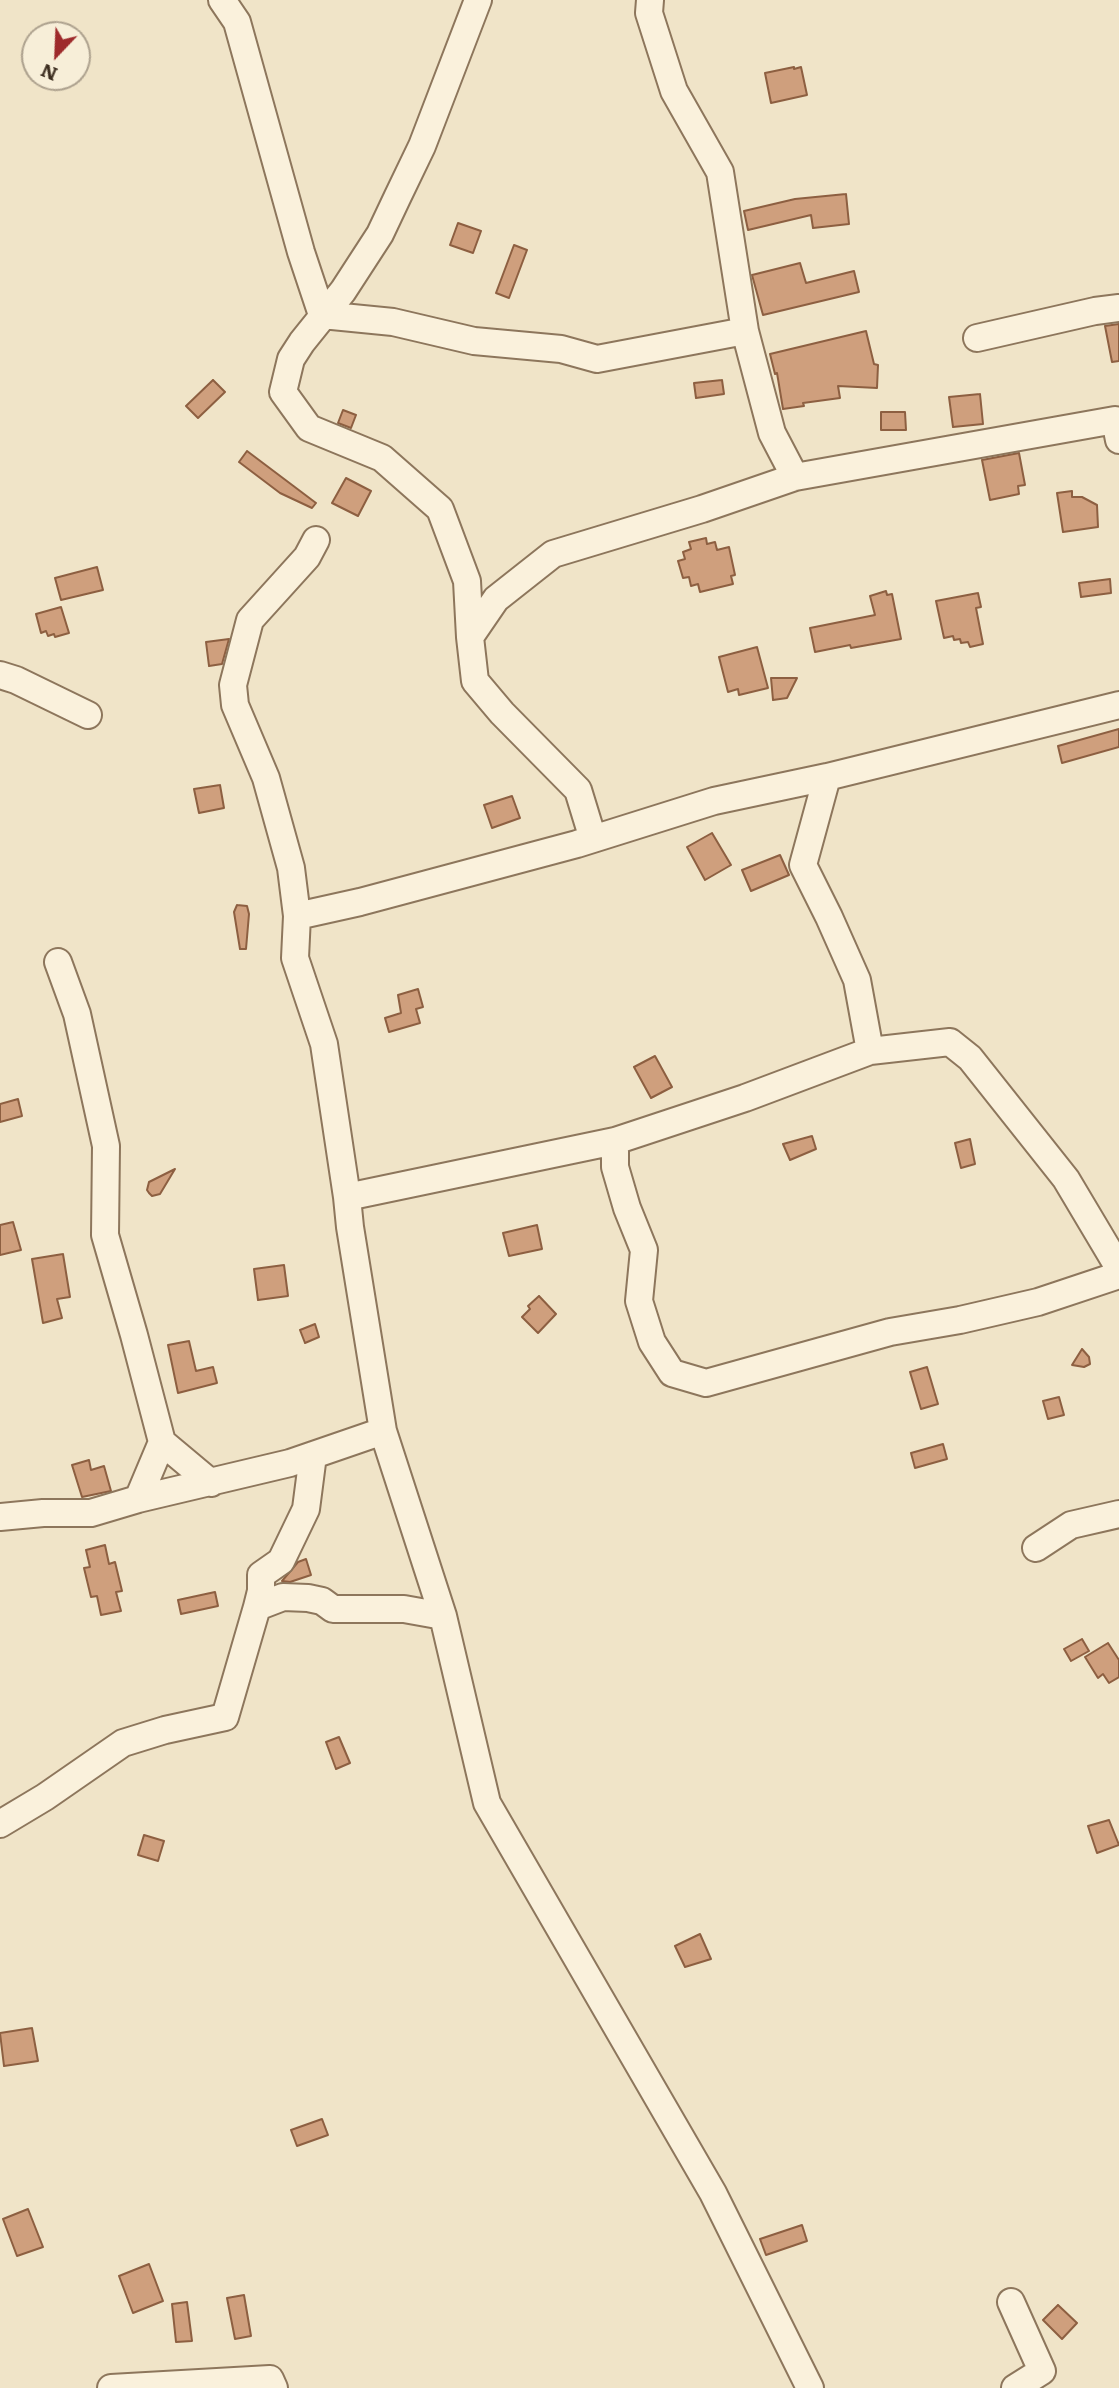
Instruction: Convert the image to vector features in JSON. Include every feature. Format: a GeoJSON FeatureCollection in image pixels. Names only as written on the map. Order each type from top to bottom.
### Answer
{"type":"FeatureCollection","features":[{"type":"Feature","properties":{"kind":"street"},"geometry":{"type":"LineString","coordinates":[[222,0],[237,22],[301,252],[322,315]]}},
{"type":"Feature","properties":{"kind":"street"},"geometry":{"type":"LineString","coordinates":[[478,0],[422,146],[380,234],[343,291],[322,315],[291,359],[282,392],[309,428],[382,458],[440,509],[467,581],[475,681],[502,713],[578,790],[593,839]]}},
{"type":"Feature","properties":{"kind":"street"},"geometry":{"type":"LineString","coordinates":[[650,0],[649,13],[674,91],[720,172],[745,331],[772,433],[795,477]]}},
{"type":"Feature","properties":{"kind":"street"},"geometry":{"type":"LineString","coordinates":[[977,338],[1119,308]]}},
{"type":"Feature","properties":{"kind":"street"},"geometry":{"type":"LineString","coordinates":[[322,315],[393,322],[474,341],[561,349],[597,359],[745,331]]}},
{"type":"Feature","properties":{"kind":"street"},"geometry":{"type":"LineString","coordinates":[[470,637],[496,599],[553,554],[702,509],[795,477],[1115,421],[1119,440]]}},
{"type":"Feature","properties":{"kind":"street"},"geometry":{"type":"LineString","coordinates":[[316,540],[307,557],[250,620],[233,685],[235,705],[266,778],[292,868],[297,916],[295,958],[324,1045],[383,1430],[443,1616],[487,1803],[713,2193],[810,2388]]}},
{"type":"Feature","properties":{"kind":"street"},"geometry":{"type":"LineString","coordinates":[[467,581],[496,599]]}},
{"type":"Feature","properties":{"kind":"street"},"geometry":{"type":"LineString","coordinates":[[0,675],[88,715]]}},
{"type":"Feature","properties":{"kind":"street"},"geometry":{"type":"LineString","coordinates":[[297,916],[360,902],[593,839],[715,801],[827,777],[1119,705]]}},
{"type":"Feature","properties":{"kind":"street"},"geometry":{"type":"LineString","coordinates":[[827,777],[803,865],[857,980],[870,1051]]}},
{"type":"Feature","properties":{"kind":"street"},"geometry":{"type":"LineString","coordinates":[[58,962],[78,1014],[106,1146],[104,1235],[135,1335],[162,1442],[211,1483]]}},
{"type":"Feature","properties":{"kind":"street"},"geometry":{"type":"LineString","coordinates":[[347,1197],[615,1141],[745,1098],[870,1051],[950,1042],[970,1058],[1066,1179],[1119,1268]]}},
{"type":"Feature","properties":{"kind":"street"},"geometry":{"type":"LineString","coordinates":[[615,1141],[615,1167],[627,1208],[644,1250],[639,1301],[652,1342],[673,1373],[706,1383],[890,1332],[960,1320],[1038,1302],[1119,1275]]}},
{"type":"Feature","properties":{"kind":"street"},"geometry":{"type":"LineString","coordinates":[[0,1517],[90,1513],[313,1455],[383,1430]]}},
{"type":"Feature","properties":{"kind":"street"},"geometry":{"type":"LineString","coordinates":[[138,1499],[162,1442]]}},
{"type":"Feature","properties":{"kind":"street"},"geometry":{"type":"LineString","coordinates":[[0,1825],[123,1743],[165,1730],[225,1717],[257,1607],[261,1575],[281,1561],[306,1509],[313,1455]]}},
{"type":"Feature","properties":{"kind":"street"},"geometry":{"type":"LineString","coordinates":[[1035,1548],[1072,1525],[1119,1514]]}},
{"type":"Feature","properties":{"kind":"street"},"geometry":{"type":"LineString","coordinates":[[257,1607],[283,1597],[308,1598],[322,1601],[333,1609],[404,1609],[443,1616]]}},
{"type":"Feature","properties":{"kind":"street"},"geometry":{"type":"LineString","coordinates":[[1011,2302],[1042,2371],[1015,2388]]}},
{"type":"Feature","properties":{"kind":"street"},"geometry":{"type":"LineString","coordinates":[[111,2388],[270,2379],[274,2388]]}},
{"type":"Feature","properties":{"kind":"building"},"geometry":{"type":"Polygon","coordinates":[[[801,67],[807,95],[771,103],[765,73],[801,67]]]}},
{"type":"Feature","properties":{"kind":"building"},"geometry":{"type":"Polygon","coordinates":[[[846,194],[849,224],[813,228],[811,215],[748,230],[744,211],[795,199],[846,194]]]}},
{"type":"Feature","properties":{"kind":"building"},"geometry":{"type":"Polygon","coordinates":[[[458,223],[481,231],[473,253],[450,245],[458,223]]]}},
{"type":"Feature","properties":{"kind":"building"},"geometry":{"type":"Polygon","coordinates":[[[514,245],[527,250],[509,298],[496,293],[514,245]]]}},
{"type":"Feature","properties":{"kind":"building"},"geometry":{"type":"Polygon","coordinates":[[[800,263],[806,283],[854,271],[859,292],[763,315],[752,275],[800,263]]]}},
{"type":"Feature","properties":{"kind":"building"},"geometry":{"type":"Polygon","coordinates":[[[1119,324],[1119,361],[1112,362],[1105,326],[1119,324]]]}},
{"type":"Feature","properties":{"kind":"building"},"geometry":{"type":"Polygon","coordinates":[[[866,331],[874,364],[878,365],[877,388],[838,386],[840,398],[803,403],[804,406],[783,409],[777,373],[775,374],[770,354],[866,331]]]}},
{"type":"Feature","properties":{"kind":"building"},"geometry":{"type":"Polygon","coordinates":[[[213,380],[225,392],[198,418],[186,406],[213,380]]]}},
{"type":"Feature","properties":{"kind":"building"},"geometry":{"type":"Polygon","coordinates":[[[722,380],[724,394],[696,398],[694,383],[722,380]]]}},
{"type":"Feature","properties":{"kind":"building"},"geometry":{"type":"Polygon","coordinates":[[[980,394],[983,424],[953,427],[949,397],[980,394]]]}},
{"type":"Feature","properties":{"kind":"building"},"geometry":{"type":"Polygon","coordinates":[[[343,410],[356,415],[351,428],[338,423],[343,410]]]}},
{"type":"Feature","properties":{"kind":"building"},"geometry":{"type":"Polygon","coordinates":[[[881,412],[905,412],[906,430],[881,430],[881,412]]]}},
{"type":"Feature","properties":{"kind":"building"},"geometry":{"type":"Polygon","coordinates":[[[247,451],[316,503],[312,508],[280,493],[239,462],[247,451]]]}},
{"type":"Feature","properties":{"kind":"building"},"geometry":{"type":"Polygon","coordinates":[[[1019,453],[1025,485],[1018,486],[1019,494],[990,500],[982,460],[1019,453]]]}},
{"type":"Feature","properties":{"kind":"building"},"geometry":{"type":"Polygon","coordinates":[[[346,478],[371,491],[358,516],[332,503],[346,478]]]}},
{"type":"Feature","properties":{"kind":"building"},"geometry":{"type":"Polygon","coordinates":[[[1072,491],[1072,497],[1082,497],[1097,505],[1098,527],[1063,532],[1057,493],[1072,491]]]}},
{"type":"Feature","properties":{"kind":"building"},"geometry":{"type":"Polygon","coordinates":[[[706,538],[707,544],[715,542],[717,550],[729,547],[735,575],[731,576],[733,584],[700,592],[698,584],[691,586],[689,577],[683,578],[678,561],[685,559],[683,552],[691,549],[689,542],[706,538]]]}},
{"type":"Feature","properties":{"kind":"building"},"geometry":{"type":"Polygon","coordinates":[[[97,567],[103,590],[61,600],[55,578],[97,567]]]}},
{"type":"Feature","properties":{"kind":"building"},"geometry":{"type":"Polygon","coordinates":[[[1110,579],[1111,593],[1081,597],[1079,583],[1110,579]]]}},
{"type":"Feature","properties":{"kind":"building"},"geometry":{"type":"Polygon","coordinates":[[[886,591],[887,595],[892,594],[901,639],[815,652],[810,628],[875,615],[870,596],[886,591]]]}},
{"type":"Feature","properties":{"kind":"building"},"geometry":{"type":"Polygon","coordinates":[[[978,593],[981,607],[976,608],[983,644],[970,647],[968,642],[961,643],[960,639],[954,640],[953,636],[944,638],[936,601],[978,593]]]}},
{"type":"Feature","properties":{"kind":"building"},"geometry":{"type":"Polygon","coordinates":[[[61,607],[69,633],[55,637],[54,634],[48,636],[46,631],[41,633],[36,614],[61,607]]]}},
{"type":"Feature","properties":{"kind":"building"},"geometry":{"type":"Polygon","coordinates":[[[229,639],[222,664],[209,666],[206,642],[229,639]]]}},
{"type":"Feature","properties":{"kind":"building"},"geometry":{"type":"Polygon","coordinates":[[[757,647],[768,688],[739,695],[738,689],[728,692],[719,657],[757,647]]]}},
{"type":"Feature","properties":{"kind":"building"},"geometry":{"type":"Polygon","coordinates":[[[771,678],[797,678],[787,698],[773,700],[771,678]]]}},
{"type":"Feature","properties":{"kind":"building"},"geometry":{"type":"Polygon","coordinates":[[[1119,729],[1119,747],[1062,763],[1058,746],[1119,729]]]}},
{"type":"Feature","properties":{"kind":"building"},"geometry":{"type":"Polygon","coordinates":[[[220,785],[224,808],[199,813],[194,789],[220,785]]]}},
{"type":"Feature","properties":{"kind":"building"},"geometry":{"type":"Polygon","coordinates":[[[512,796],[520,818],[492,828],[484,805],[512,796]]]}},
{"type":"Feature","properties":{"kind":"building"},"geometry":{"type":"Polygon","coordinates":[[[712,833],[731,865],[705,880],[687,847],[712,833]]]}},
{"type":"Feature","properties":{"kind":"building"},"geometry":{"type":"Polygon","coordinates":[[[780,855],[789,875],[751,891],[742,870],[780,855]]]}},
{"type":"Feature","properties":{"kind":"building"},"geometry":{"type":"Polygon","coordinates":[[[237,905],[247,906],[249,914],[246,949],[240,949],[234,912],[237,905]]]}},
{"type":"Feature","properties":{"kind":"building"},"geometry":{"type":"Polygon","coordinates":[[[418,989],[423,1007],[416,1009],[420,1023],[389,1032],[385,1018],[401,1013],[398,995],[418,989]]]}},
{"type":"Feature","properties":{"kind":"building"},"geometry":{"type":"Polygon","coordinates":[[[655,1056],[672,1087],[651,1098],[634,1067],[655,1056]]]}},
{"type":"Feature","properties":{"kind":"building"},"geometry":{"type":"Polygon","coordinates":[[[18,1099],[22,1116],[0,1122],[0,1104],[18,1099]]]}},
{"type":"Feature","properties":{"kind":"building"},"geometry":{"type":"Polygon","coordinates":[[[812,1136],[816,1149],[790,1160],[783,1144],[812,1136]]]}},
{"type":"Feature","properties":{"kind":"building"},"geometry":{"type":"Polygon","coordinates":[[[970,1139],[975,1164],[961,1168],[955,1143],[970,1139]]]}},
{"type":"Feature","properties":{"kind":"building"},"geometry":{"type":"Polygon","coordinates":[[[175,1169],[160,1194],[152,1196],[147,1190],[149,1182],[175,1169]]]}},
{"type":"Feature","properties":{"kind":"building"},"geometry":{"type":"Polygon","coordinates":[[[13,1222],[21,1250],[0,1255],[0,1225],[13,1222]]]}},
{"type":"Feature","properties":{"kind":"building"},"geometry":{"type":"Polygon","coordinates":[[[537,1225],[542,1249],[509,1256],[503,1233],[537,1225]]]}},
{"type":"Feature","properties":{"kind":"building"},"geometry":{"type":"Polygon","coordinates":[[[63,1254],[70,1297],[57,1299],[62,1318],[43,1323],[32,1259],[63,1254]]]}},
{"type":"Feature","properties":{"kind":"building"},"geometry":{"type":"Polygon","coordinates":[[[284,1265],[288,1296],[258,1300],[254,1269],[284,1265]]]}},
{"type":"Feature","properties":{"kind":"building"},"geometry":{"type":"Polygon","coordinates":[[[539,1296],[556,1314],[538,1333],[522,1317],[530,1309],[528,1306],[539,1296]]]}},
{"type":"Feature","properties":{"kind":"building"},"geometry":{"type":"Polygon","coordinates":[[[315,1324],[319,1337],[305,1343],[300,1330],[315,1324]]]}},
{"type":"Feature","properties":{"kind":"building"},"geometry":{"type":"Polygon","coordinates":[[[189,1341],[196,1371],[213,1367],[217,1383],[178,1393],[168,1345],[189,1341]]]}},
{"type":"Feature","properties":{"kind":"building"},"geometry":{"type":"Polygon","coordinates":[[[1082,1349],[1089,1357],[1090,1364],[1084,1367],[1072,1365],[1082,1349]]]}},
{"type":"Feature","properties":{"kind":"building"},"geometry":{"type":"Polygon","coordinates":[[[927,1367],[938,1404],[921,1409],[910,1372],[927,1367]]]}},
{"type":"Feature","properties":{"kind":"building"},"geometry":{"type":"Polygon","coordinates":[[[1059,1397],[1064,1415],[1048,1419],[1043,1401],[1059,1397]]]}},
{"type":"Feature","properties":{"kind":"building"},"geometry":{"type":"Polygon","coordinates":[[[943,1444],[947,1459],[915,1468],[911,1453],[943,1444]]]}},
{"type":"Feature","properties":{"kind":"building"},"geometry":{"type":"Polygon","coordinates":[[[89,1460],[91,1470],[104,1466],[111,1491],[82,1497],[72,1465],[89,1460]]]}},
{"type":"Feature","properties":{"kind":"building"},"geometry":{"type":"Polygon","coordinates":[[[105,1545],[109,1564],[115,1562],[122,1591],[116,1592],[121,1611],[101,1615],[97,1596],[91,1597],[84,1568],[90,1567],[86,1550],[105,1545]]]}},
{"type":"Feature","properties":{"kind":"building"},"geometry":{"type":"Polygon","coordinates":[[[306,1559],[311,1575],[290,1582],[282,1581],[298,1562],[306,1559]]]}},
{"type":"Feature","properties":{"kind":"building"},"geometry":{"type":"Polygon","coordinates":[[[215,1592],[218,1606],[181,1614],[178,1600],[215,1592]]]}},
{"type":"Feature","properties":{"kind":"building"},"geometry":{"type":"Polygon","coordinates":[[[1082,1639],[1089,1651],[1071,1661],[1064,1649],[1082,1639]]]}},
{"type":"Feature","properties":{"kind":"building"},"geometry":{"type":"Polygon","coordinates":[[[1108,1643],[1119,1660],[1119,1677],[1109,1683],[1103,1674],[1098,1678],[1085,1657],[1108,1643]]]}},
{"type":"Feature","properties":{"kind":"building"},"geometry":{"type":"Polygon","coordinates":[[[339,1737],[350,1763],[336,1769],[326,1742],[339,1737]]]}},
{"type":"Feature","properties":{"kind":"building"},"geometry":{"type":"Polygon","coordinates":[[[1109,1820],[1119,1845],[1097,1853],[1088,1826],[1109,1820]]]}},
{"type":"Feature","properties":{"kind":"building"},"geometry":{"type":"Polygon","coordinates":[[[144,1835],[164,1841],[158,1861],[138,1855],[144,1835]]]}},
{"type":"Feature","properties":{"kind":"building"},"geometry":{"type":"Polygon","coordinates":[[[700,1934],[711,1959],[685,1967],[675,1946],[700,1934]]]}},
{"type":"Feature","properties":{"kind":"building"},"geometry":{"type":"Polygon","coordinates":[[[32,2028],[38,2061],[4,2066],[0,2033],[32,2028]]]}},
{"type":"Feature","properties":{"kind":"building"},"geometry":{"type":"Polygon","coordinates":[[[322,2119],[328,2135],[297,2146],[291,2130],[322,2119]]]}},
{"type":"Feature","properties":{"kind":"building"},"geometry":{"type":"Polygon","coordinates":[[[28,2209],[43,2247],[17,2256],[3,2219],[28,2209]]]}},
{"type":"Feature","properties":{"kind":"building"},"geometry":{"type":"Polygon","coordinates":[[[802,2225],[807,2241],[766,2255],[760,2239],[802,2225]]]}},
{"type":"Feature","properties":{"kind":"building"},"geometry":{"type":"Polygon","coordinates":[[[149,2264],[163,2301],[133,2313],[119,2276],[149,2264]]]}},
{"type":"Feature","properties":{"kind":"building"},"geometry":{"type":"Polygon","coordinates":[[[244,2295],[251,2336],[235,2339],[227,2298],[244,2295]]]}},
{"type":"Feature","properties":{"kind":"building"},"geometry":{"type":"Polygon","coordinates":[[[187,2302],[192,2341],[176,2342],[172,2304],[187,2302]]]}},
{"type":"Feature","properties":{"kind":"building"},"geometry":{"type":"Polygon","coordinates":[[[1058,2305],[1077,2323],[1062,2339],[1043,2320],[1058,2305]]]}}]}
